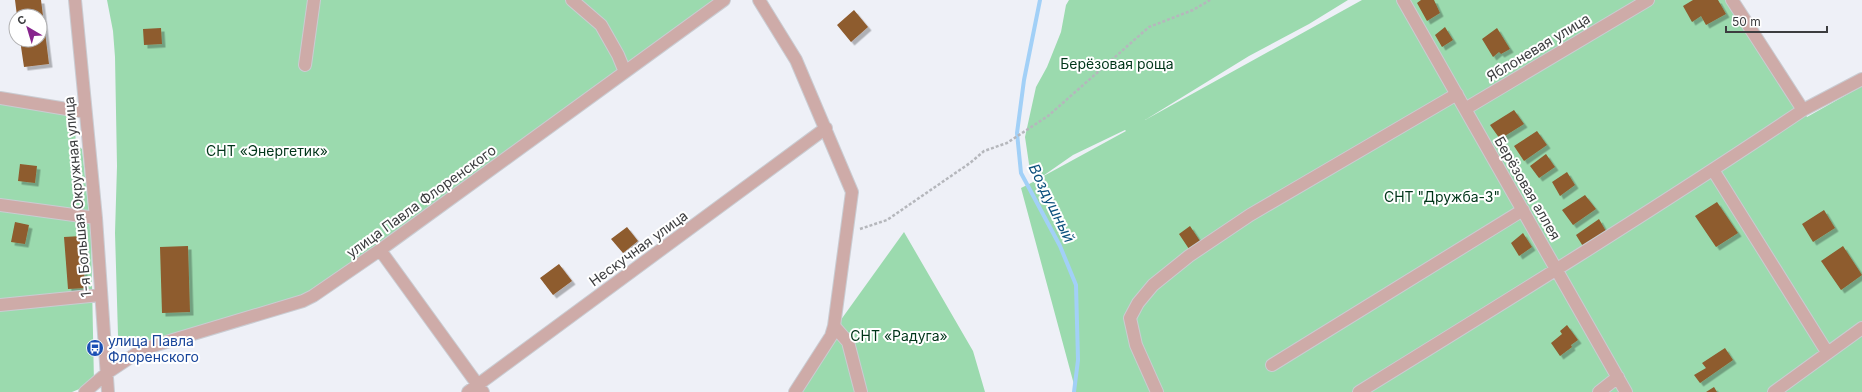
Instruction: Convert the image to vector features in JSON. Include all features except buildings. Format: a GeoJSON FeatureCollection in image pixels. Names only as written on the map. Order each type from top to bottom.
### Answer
{"type":"FeatureCollection","features":[{"type":"Feature","properties":{"kind":"street","name":"1-я Большая Окружная улица"},"geometry":{"type":"LineString","coordinates":[[75,0],[96,218],[100,295],[108,392]]}},
{"type":"Feature","properties":{"kind":"street"},"geometry":{"type":"LineString","coordinates":[[305,65],[314,0]]}},
{"type":"Feature","properties":{"kind":"street"},"geometry":{"type":"LineString","coordinates":[[572,0],[601,25],[618,55],[625,72]]}},
{"type":"Feature","properties":{"kind":"street","name":"улица Павла Флоренского"},"geometry":{"type":"LineString","coordinates":[[85,392],[107,373],[143,350],[303,301],[313,296],[380,250],[724,0]]}},
{"type":"Feature","properties":{"kind":"street"},"geometry":{"type":"LineString","coordinates":[[759,0],[796,60],[852,192],[834,326],[831,336],[795,392]]}},
{"type":"Feature","properties":{"kind":"street","name":"Берёзовая аллея"},"geometry":{"type":"LineString","coordinates":[[1403,0],[1626,392]]}},
{"type":"Feature","properties":{"kind":"street","name":"Яблоневая улица"},"geometry":{"type":"LineString","coordinates":[[1465,109],[1648,0]]}},
{"type":"Feature","properties":{"kind":"street"},"geometry":{"type":"LineString","coordinates":[[1732,0],[1803,110]]}},
{"type":"Feature","properties":{"kind":"street"},"geometry":{"type":"LineString","coordinates":[[1359,392],[1713,170],[1803,110],[1862,79]]}},
{"type":"Feature","properties":{"kind":"street"},"geometry":{"type":"LineString","coordinates":[[1157,392],[1136,345],[1130,318],[1138,303],[1153,285],[1190,256],[1250,215],[1457,94]]}},
{"type":"Feature","properties":{"kind":"street"},"geometry":{"type":"LineString","coordinates":[[0,98],[85,112]]}},
{"type":"Feature","properties":{"kind":"street","name":"Нескучная улица"},"geometry":{"type":"LineString","coordinates":[[476,390],[826,128]]}},
{"type":"Feature","properties":{"kind":"street"},"geometry":{"type":"LineString","coordinates":[[1713,170],[1827,352]]}},
{"type":"Feature","properties":{"kind":"street"},"geometry":{"type":"LineString","coordinates":[[0,205],[96,218]]}},
{"type":"Feature","properties":{"kind":"street"},"geometry":{"type":"LineString","coordinates":[[1272,365],[1523,210]]}},
{"type":"Feature","properties":{"kind":"street"},"geometry":{"type":"LineString","coordinates":[[380,250],[476,390]]}},
{"type":"Feature","properties":{"kind":"street"},"geometry":{"type":"LineString","coordinates":[[0,305],[100,295]]}},
{"type":"Feature","properties":{"kind":"street"},"geometry":{"type":"LineString","coordinates":[[834,326],[848,342],[861,392]]}},
{"type":"Feature","properties":{"kind":"street"},"geometry":{"type":"LineString","coordinates":[[1780,391],[1827,352],[1860,334]]}},
{"type":"Feature","properties":{"kind":"street"},"geometry":{"type":"LineString","coordinates":[[1599,392],[1618,377]]}},
{"type":"Feature","properties":{"kind":"path"},"geometry":{"type":"LineString","coordinates":[[847,228],[859,230],[887,220],[970,163],[984,151],[1007,143],[1055,111],[1149,27],[1193,10],[1210,0]]}},
{"type":"Feature","properties":{"kind":"green space","name":"СНТ «Энергетик»"},"geometry":{"type":"Polygon","coordinates":[[[107,0],[727,0],[309,301],[152,340],[121,342],[118,335],[115,233],[117,166],[115,57],[113,31],[107,0]]]}},
{"type":"Feature","properties":{"kind":"green space","name":"СНТ \"Дружба-3\""},"geometry":{"type":"Polygon","coordinates":[[[1069,0],[1348,0],[1309,24],[1249,56],[1145,120],[1362,0],[1736,0],[1807,117],[1862,86],[1862,328],[1857,332],[1862,337],[1862,392],[1076,392],[1021,188],[1035,181],[1029,164],[1025,137],[1036,87],[1047,67],[1061,32],[1066,5],[1069,0]],[[1125,130],[1073,155],[1040,178],[1126,131],[1125,130]]]}},
{"type":"Feature","properties":{"kind":"green space"},"geometry":{"type":"Polygon","coordinates":[[[0,97],[65,104],[75,129],[76,144],[82,149],[91,234],[94,383],[72,392],[0,392],[0,97]]]}},
{"type":"Feature","properties":{"kind":"green space","name":"СНТ «Радуга»"},"geometry":{"type":"Polygon","coordinates":[[[904,232],[973,351],[985,392],[789,392],[904,232]]]}},
{"type":"Feature","properties":{"kind":"waterway","name":"Воздушный"},"geometry":{"type":"LineString","coordinates":[[1040,0],[1024,80],[1017,133],[1021,173],[1060,246],[1076,285],[1078,360],[1074,392]]}},
{"type":"Feature","properties":{"kind":"place","name":"улица Павла Флоренского"},"geometry":{"type":"Point","coordinates":[95,348]}},
{"type":"Feature","properties":{"kind":"park label","name":"Берёзовая роща"},"geometry":{"type":"Point","coordinates":[1117,63]}}]}
